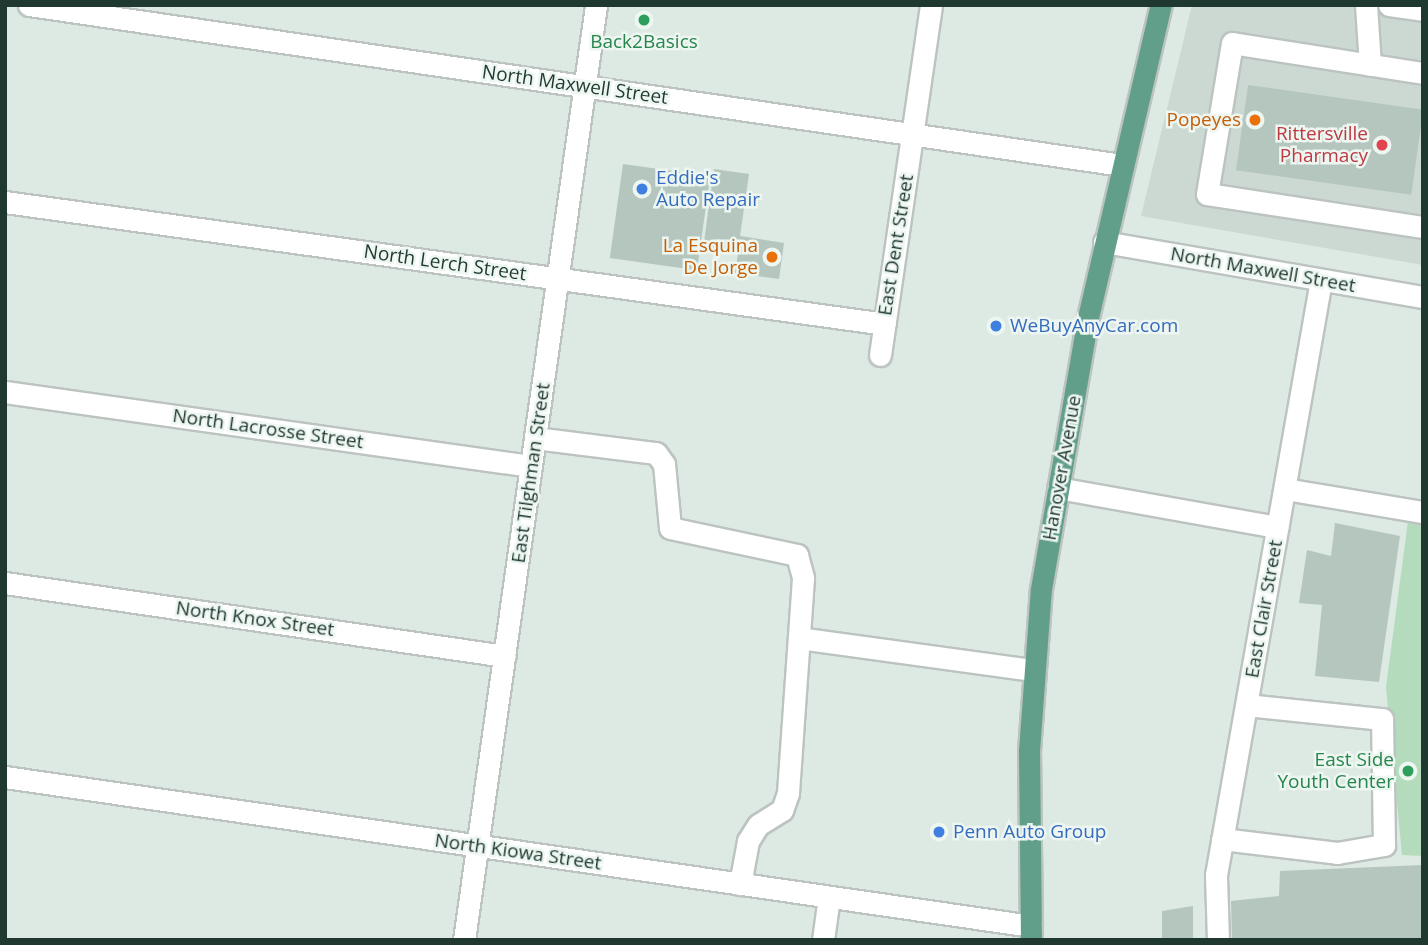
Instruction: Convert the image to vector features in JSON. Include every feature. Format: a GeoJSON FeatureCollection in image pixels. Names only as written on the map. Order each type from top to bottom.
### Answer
{"type":"FeatureCollection","features":[{"type":"Feature","properties":{"kind":"main road","name":"Hanover Avenue"},"geometry":{"type":"LineString","coordinates":[[1031,933],[1032,670],[1058,488],[1104,242],[1161,5]]}},
{"type":"Feature","properties":{"kind":"street","name":"North Maxwell Street"},"geometry":{"type":"LineString","coordinates":[[29,5],[1122,165]]}},
{"type":"Feature","properties":{"kind":"street","name":"East Tilghman Street"},"geometry":{"type":"LineString","coordinates":[[464,940],[480,846],[596,5]]}},
{"type":"Feature","properties":{"kind":"street","name":"East Dent Street"},"geometry":{"type":"LineString","coordinates":[[880,355],[931,5]]}},
{"type":"Feature","properties":{"kind":"street"},"geometry":{"type":"LineString","coordinates":[[1366,5],[1370,65]]}},
{"type":"Feature","properties":{"kind":"street"},"geometry":{"type":"LineString","coordinates":[[1389,5],[1423,10]]}},
{"type":"Feature","properties":{"kind":"street"},"geometry":{"type":"LineString","coordinates":[[1423,73],[1232,43],[1208,194],[1423,227]]}},
{"type":"Feature","properties":{"kind":"street","name":"North Lerch Street"},"geometry":{"type":"LineString","coordinates":[[5,202],[885,324]]}},
{"type":"Feature","properties":{"kind":"street","name":"North Maxwell Street"},"geometry":{"type":"LineString","coordinates":[[1104,242],[1423,297]]}},
{"type":"Feature","properties":{"kind":"street","name":"East Clair Street"},"geometry":{"type":"LineString","coordinates":[[1218,940],[1222,839],[1321,280]]}},
{"type":"Feature","properties":{"kind":"street","name":"North Lacrosse Street"},"geometry":{"type":"LineString","coordinates":[[5,392],[531,466]]}},
{"type":"Feature","properties":{"kind":"street"},"geometry":{"type":"LineString","coordinates":[[535,438],[656,453],[664,464],[670,528],[797,555],[803,578],[788,793],[782,810],[758,825],[748,841],[740,884]]}},
{"type":"Feature","properties":{"kind":"street"},"geometry":{"type":"LineString","coordinates":[[1058,488],[1278,527]]}},
{"type":"Feature","properties":{"kind":"street"},"geometry":{"type":"LineString","coordinates":[[1285,489],[1423,512]]}},
{"type":"Feature","properties":{"kind":"street","name":"North Knox Street"},"geometry":{"type":"LineString","coordinates":[[5,583],[505,656]]}},
{"type":"Feature","properties":{"kind":"street"},"geometry":{"type":"LineString","coordinates":[[799,638],[1032,670]]}},
{"type":"Feature","properties":{"kind":"street"},"geometry":{"type":"LineString","coordinates":[[1222,839],[1338,853],[1384,845],[1382,719],[1247,705]]}},
{"type":"Feature","properties":{"kind":"street","name":"North Kiowa Street"},"geometry":{"type":"LineString","coordinates":[[5,777],[829,897],[1031,933]]}},
{"type":"Feature","properties":{"kind":"street"},"geometry":{"type":"LineString","coordinates":[[823,940],[829,897]]}},
{"type":"Feature","properties":{"kind":"shaded area"},"geometry":{"type":"Polygon","coordinates":[[[1192,5],[1423,5],[1423,265],[1141,216],[1192,5]]]}},
{"type":"Feature","properties":{"kind":"green space","name":"East Side Youth Center"},"geometry":{"type":"Polygon","coordinates":[[[1408,521],[1423,523],[1423,856],[1402,855],[1386,687],[1408,521]]]}},
{"type":"Feature","properties":{"kind":"building"},"geometry":{"type":"Polygon","coordinates":[[[1248,85],[1423,110],[1411,195],[1236,170],[1248,85]]]}},
{"type":"Feature","properties":{"kind":"building"},"geometry":{"type":"Polygon","coordinates":[[[623,164],[710,176],[697,270],[610,258],[623,164]]]}},
{"type":"Feature","properties":{"kind":"building"},"geometry":{"type":"Polygon","coordinates":[[[714,169],[749,174],[740,236],[784,243],[779,279],[735,273],[738,254],[703,249],[714,169]]]}},
{"type":"Feature","properties":{"kind":"building"},"geometry":{"type":"Polygon","coordinates":[[[1335,523],[1400,536],[1379,682],[1315,676],[1322,605],[1299,603],[1307,550],[1331,556],[1335,523]]]}},
{"type":"Feature","properties":{"kind":"building"},"geometry":{"type":"Polygon","coordinates":[[[1423,865],[1423,940],[1232,940],[1231,901],[1279,896],[1280,871],[1423,865]]]}},
{"type":"Feature","properties":{"kind":"building"},"geometry":{"type":"Polygon","coordinates":[[[1193,906],[1193,940],[1162,940],[1162,911],[1193,906]]]}},
{"type":"Feature","properties":{"kind":"place","name":"Back2Basics"},"geometry":{"type":"Point","coordinates":[644,20]}},
{"type":"Feature","properties":{"kind":"place","name":"Popeyes"},"geometry":{"type":"Point","coordinates":[1255,120]}},
{"type":"Feature","properties":{"kind":"place","name":"Rittersville Pharmacy"},"geometry":{"type":"Point","coordinates":[1382,145]}},
{"type":"Feature","properties":{"kind":"place","name":"Eddie's Auto Repair"},"geometry":{"type":"Point","coordinates":[642,189]}},
{"type":"Feature","properties":{"kind":"place","name":"La Esquina De Jorge"},"geometry":{"type":"Point","coordinates":[772,257]}},
{"type":"Feature","properties":{"kind":"place","name":"WeBuyAnyCar.com"},"geometry":{"type":"Point","coordinates":[996,326]}},
{"type":"Feature","properties":{"kind":"place","name":"East Side Youth Center"},"geometry":{"type":"Point","coordinates":[1408,771]}},
{"type":"Feature","properties":{"kind":"place","name":"Penn Auto Group"},"geometry":{"type":"Point","coordinates":[939,832]}}]}
